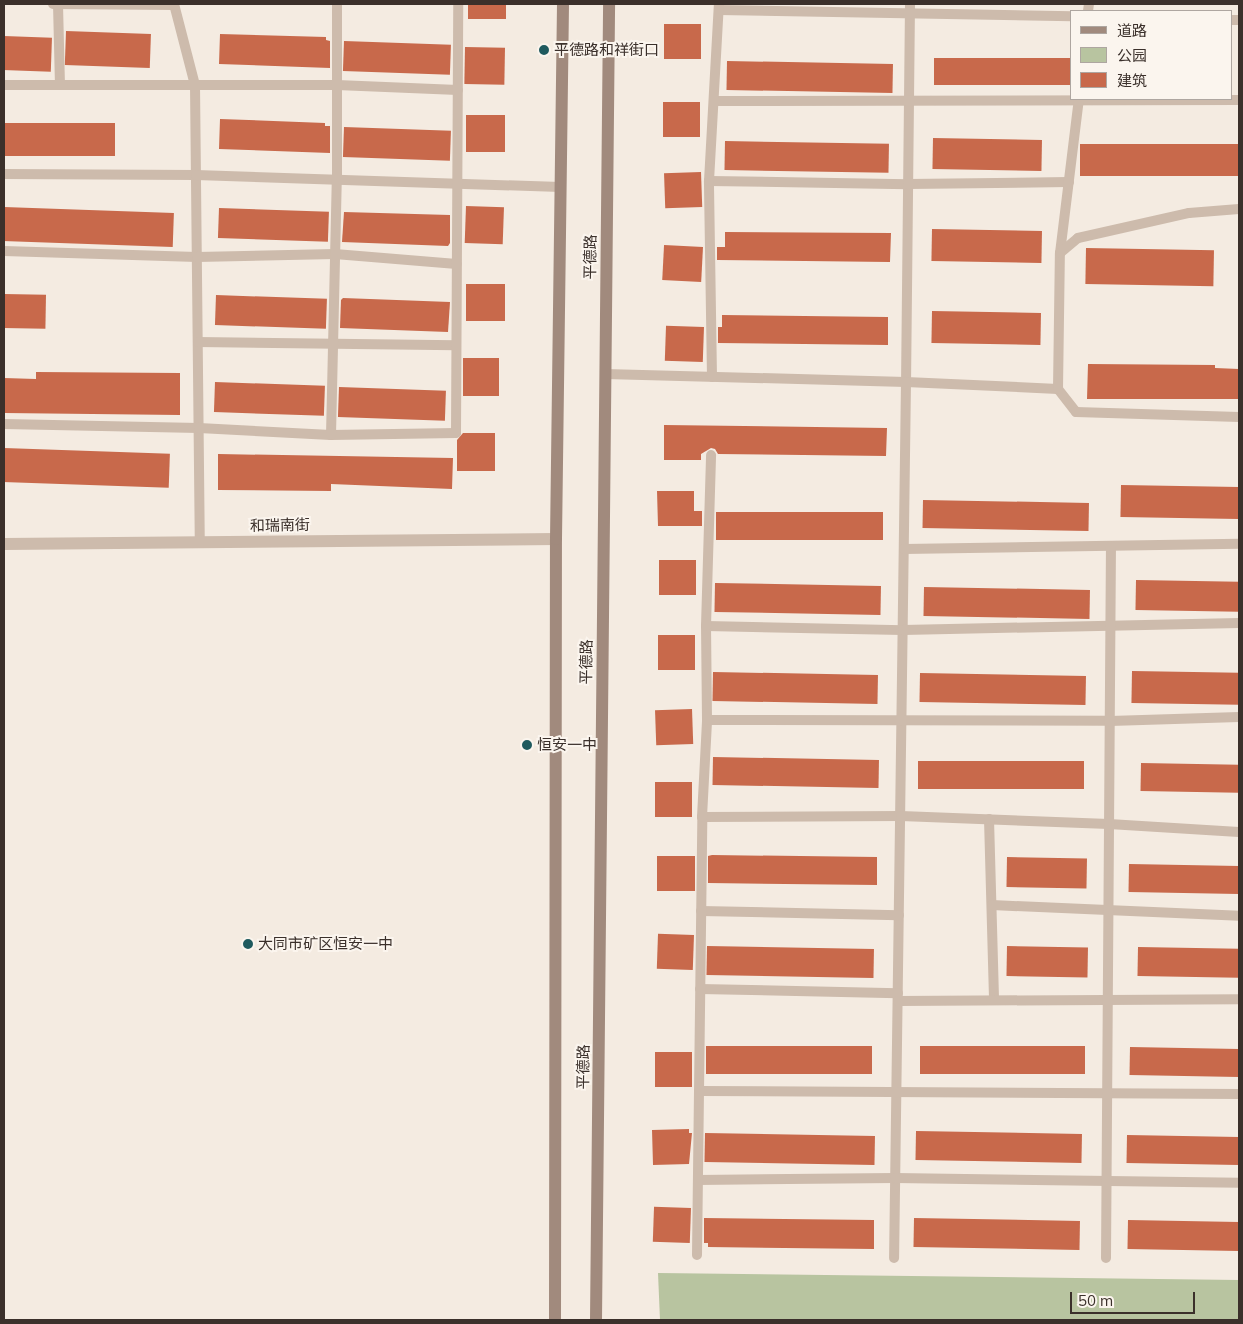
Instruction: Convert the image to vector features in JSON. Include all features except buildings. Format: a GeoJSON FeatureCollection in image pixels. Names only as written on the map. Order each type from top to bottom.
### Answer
{"type":"FeatureCollection","features":[{"type":"Feature","properties":{"kind":"main road","name":"平德路"},"geometry":{"type":"LineString","coordinates":[[555,1320],[556,539],[563,4]]}},
{"type":"Feature","properties":{"kind":"main road","name":"平德路"},"geometry":{"type":"LineString","coordinates":[[596,1320],[609,4]]}},
{"type":"Feature","properties":{"kind":"street","name":"和瑞南街"},"geometry":{"type":"LineString","coordinates":[[4,544],[556,539]]}},
{"type":"Feature","properties":{"kind":"lane"},"geometry":{"type":"LineString","coordinates":[[53,4],[174,4],[195,85],[200,542]]}},
{"type":"Feature","properties":{"kind":"lane"},"geometry":{"type":"LineString","coordinates":[[58,4],[60,85]]}},
{"type":"Feature","properties":{"kind":"lane"},"geometry":{"type":"LineString","coordinates":[[330,435],[337,180],[337,4],[341,4]]}},
{"type":"Feature","properties":{"kind":"lane"},"geometry":{"type":"LineString","coordinates":[[4,424],[199,428],[330,435],[456,433],[458,4]]}},
{"type":"Feature","properties":{"kind":"lane"},"geometry":{"type":"LineString","coordinates":[[712,377],[709,182],[719,7],[910,8],[1070,16]]}},
{"type":"Feature","properties":{"kind":"lane"},"geometry":{"type":"LineString","coordinates":[[894,1258],[910,8]]}},
{"type":"Feature","properties":{"kind":"lane"},"geometry":{"type":"LineString","coordinates":[[4,85],[337,85],[458,90]]}},
{"type":"Feature","properties":{"kind":"lane"},"geometry":{"type":"LineString","coordinates":[[1078,100],[1060,253],[1058,389],[1076,412],[1239,417]]}},
{"type":"Feature","properties":{"kind":"lane"},"geometry":{"type":"LineString","coordinates":[[714,101],[1239,100]]}},
{"type":"Feature","properties":{"kind":"lane"},"geometry":{"type":"LineString","coordinates":[[4,174],[196,175],[561,188]]}},
{"type":"Feature","properties":{"kind":"lane"},"geometry":{"type":"LineString","coordinates":[[709,182],[908,184],[1069,182]]}},
{"type":"Feature","properties":{"kind":"lane"},"geometry":{"type":"LineString","coordinates":[[1060,253],[1078,238],[1189,213],[1239,208]]}},
{"type":"Feature","properties":{"kind":"lane"},"geometry":{"type":"LineString","coordinates":[[4,251],[197,257],[335,254],[457,264]]}},
{"type":"Feature","properties":{"kind":"lane"},"geometry":{"type":"LineString","coordinates":[[198,342],[333,342],[456,345]]}},
{"type":"Feature","properties":{"kind":"lane"},"geometry":{"type":"LineString","coordinates":[[605,374],[906,382],[1058,389]]}},
{"type":"Feature","properties":{"kind":"lane"},"geometry":{"type":"LineString","coordinates":[[697,1255],[702,817],[707,720],[706,626],[712,456]]}},
{"type":"Feature","properties":{"kind":"lane"},"geometry":{"type":"LineString","coordinates":[[904,549],[1239,544]]}},
{"type":"Feature","properties":{"kind":"lane"},"geometry":{"type":"LineString","coordinates":[[1106,1258],[1111,546]]}},
{"type":"Feature","properties":{"kind":"lane"},"geometry":{"type":"LineString","coordinates":[[706,626],[903,630],[1239,623]]}},
{"type":"Feature","properties":{"kind":"lane"},"geometry":{"type":"LineString","coordinates":[[707,720],[1110,720],[1239,717]]}},
{"type":"Feature","properties":{"kind":"lane"},"geometry":{"type":"LineString","coordinates":[[702,817],[901,816],[1109,824],[1239,832]]}},
{"type":"Feature","properties":{"kind":"lane"},"geometry":{"type":"LineString","coordinates":[[990,819],[994,1000]]}},
{"type":"Feature","properties":{"kind":"lane"},"geometry":{"type":"LineString","coordinates":[[992,905],[1108,912],[1239,916]]}},
{"type":"Feature","properties":{"kind":"lane"},"geometry":{"type":"LineString","coordinates":[[701,911],[899,915]]}},
{"type":"Feature","properties":{"kind":"lane"},"geometry":{"type":"LineString","coordinates":[[700,989],[994,1000],[1239,999]]}},
{"type":"Feature","properties":{"kind":"lane"},"geometry":{"type":"LineString","coordinates":[[699,1091],[1239,1094]]}},
{"type":"Feature","properties":{"kind":"lane"},"geometry":{"type":"LineString","coordinates":[[698,1180],[895,1178],[1239,1183]]}},
{"type":"Feature","properties":{"kind":"green space"},"geometry":{"type":"Polygon","coordinates":[[[658,1273],[1239,1280],[1239,1320],[660,1320],[658,1273]]]}},
{"type":"Feature","properties":{"kind":"place","name":"平德路和祥街口"},"geometry":{"type":"Point","coordinates":[544,50]}},
{"type":"Feature","properties":{"kind":"place","name":"恒安一中"},"geometry":{"type":"Point","coordinates":[527,745]}},
{"type":"Feature","properties":{"kind":"place","name":"大同市矿区恒安一中"},"geometry":{"type":"Point","coordinates":[248,944]}}]}
